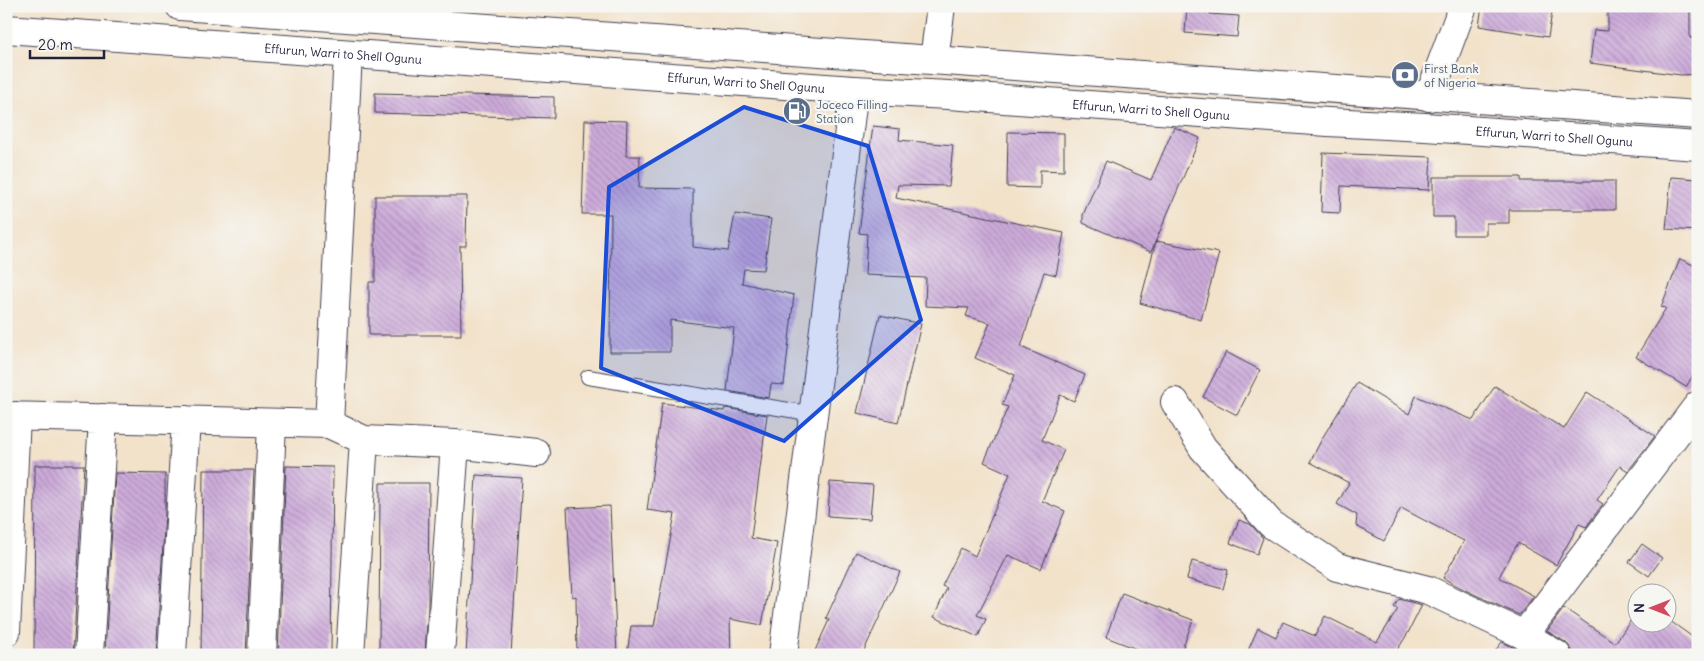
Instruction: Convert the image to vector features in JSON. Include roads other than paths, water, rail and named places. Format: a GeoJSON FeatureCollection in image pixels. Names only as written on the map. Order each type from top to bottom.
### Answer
{"type":"FeatureCollection","features":[{"type":"Feature","properties":{"kind":"street"},"geometry":{"type":"LineString","coordinates":[[180,6],[397,14],[857,56],[1698,115]]}},
{"type":"Feature","properties":{"kind":"street"},"geometry":{"type":"LineString","coordinates":[[934,60],[940,6]]}},
{"type":"Feature","properties":{"kind":"street"},"geometry":{"type":"LineString","coordinates":[[1429,97],[1463,6]]}},
{"type":"Feature","properties":{"kind":"street","name":"Effurun, Warri to Shell Ogunu"},"geometry":{"type":"LineString","coordinates":[[6,29],[854,90],[948,94],[1698,146]]}},
{"type":"Feature","properties":{"kind":"street"},"geometry":{"type":"LineString","coordinates":[[329,424],[348,54]]}},
{"type":"Feature","properties":{"kind":"street"},"geometry":{"type":"LineString","coordinates":[[783,655],[854,90]]}},
{"type":"Feature","properties":{"kind":"street"},"geometry":{"type":"LineString","coordinates":[[1175,402],[1203,448],[1271,524],[1337,567],[1428,590],[1524,635],[1557,655]]}},
{"type":"Feature","properties":{"kind":"street"},"geometry":{"type":"LineString","coordinates":[[1524,635],[1698,405]]}},
{"type":"Feature","properties":{"kind":"street"},"geometry":{"type":"LineString","coordinates":[[6,632],[11,416],[329,424],[364,440],[454,444],[536,454]]}},
{"type":"Feature","properties":{"kind":"street"},"geometry":{"type":"LineString","coordinates":[[89,655],[103,418]]}},
{"type":"Feature","properties":{"kind":"street"},"geometry":{"type":"LineString","coordinates":[[172,655],[186,420]]}},
{"type":"Feature","properties":{"kind":"street"},"geometry":{"type":"LineString","coordinates":[[262,655],[272,423]]}},
{"type":"Feature","properties":{"kind":"street"},"geometry":{"type":"LineString","coordinates":[[350,655],[364,440]]}},
{"type":"Feature","properties":{"kind":"street"},"geometry":{"type":"LineString","coordinates":[[440,655],[454,444]]}},
{"type":"Feature","properties":{"kind":"lane"},"geometry":{"type":"LineString","coordinates":[[588,377],[814,414]]}},
{"type":"Feature","properties":{"kind":"place","name":"First Bank of Nigeria"},"geometry":{"type":"Point","coordinates":[1405,75]}},
{"type":"Feature","properties":{"kind":"place","name":"Joceco Filling Station"},"geometry":{"type":"Point","coordinates":[797,111]}}]}
